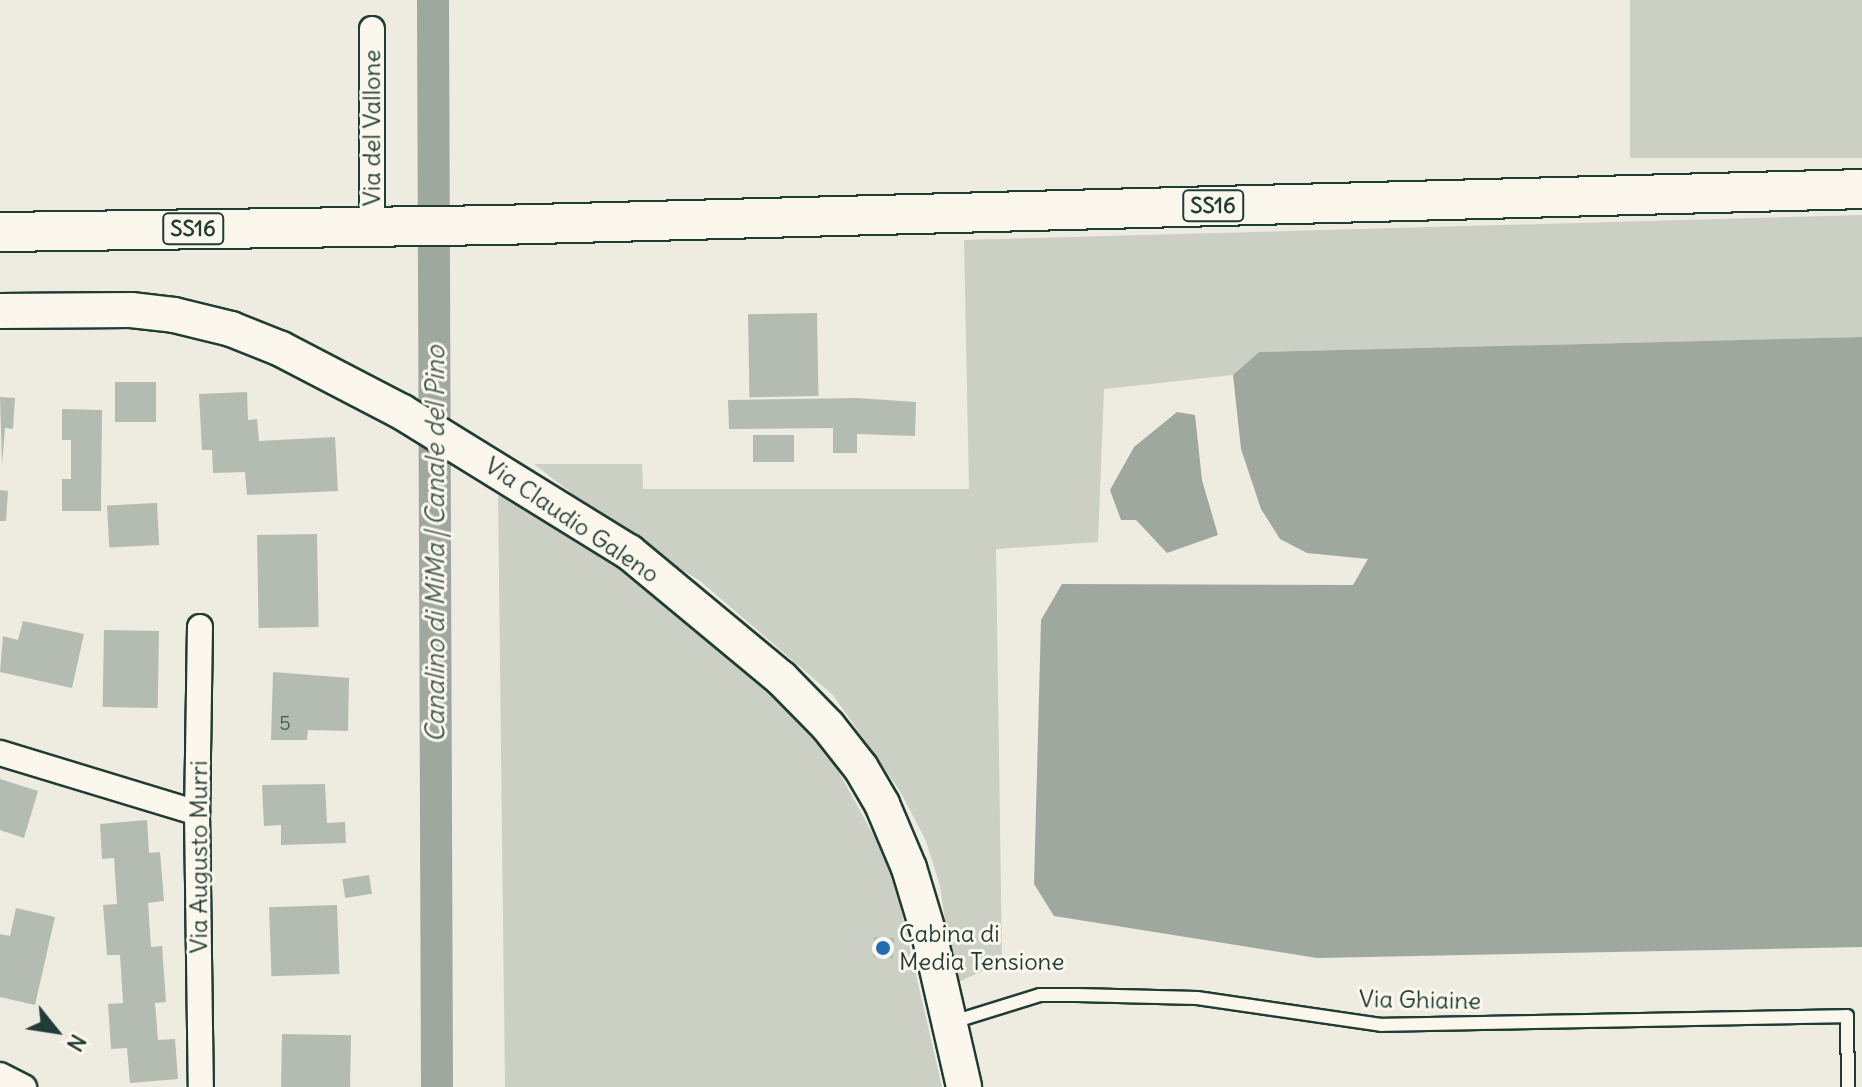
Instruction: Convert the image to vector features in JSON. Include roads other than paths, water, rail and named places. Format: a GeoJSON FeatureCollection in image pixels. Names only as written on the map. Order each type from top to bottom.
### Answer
{"type":"FeatureCollection","features":[{"type":"Feature","properties":{"kind":"main road","name":"SS16"},"geometry":{"type":"LineString","coordinates":[[0,232],[498,225],[1862,189]]}},
{"type":"Feature","properties":{"kind":"street","name":"Via del Vallone"},"geometry":{"type":"LineString","coordinates":[[372,29],[379,226]]}},
{"type":"Feature","properties":{"kind":"street","name":"Via Claudio Galeno"},"geometry":{"type":"LineString","coordinates":[[0,311],[131,310],[174,315],[231,329],[281,349],[402,412],[629,552],[781,678],[828,726],[875,792],[909,868],[964,1087]]}},
{"type":"Feature","properties":{"kind":"street","name":"Via Augusto Murri"},"geometry":{"type":"LineString","coordinates":[[200,627],[197,813],[201,1087]]}},
{"type":"Feature","properties":{"kind":"street"},"geometry":{"type":"LineString","coordinates":[[0,753],[197,813]]}},
{"type":"Feature","properties":{"kind":"street"},"geometry":{"type":"LineString","coordinates":[[0,1075],[24,1087]]}},
{"type":"Feature","properties":{"kind":"lane","name":"Via Ghiaine"},"geometry":{"type":"LineString","coordinates":[[950,1023],[1040,995],[1197,998],[1381,1025],[1847,1016],[1848,1087]]}},
{"type":"Feature","properties":{"kind":"waterway","name":"Canalino di MiMa | Canale del Pino"},"geometry":{"type":"LineString","coordinates":[[433,0],[437,1087]]}},
{"type":"Feature","properties":{"kind":"place","name":"Cabina di Media Tensione"},"geometry":{"type":"Point","coordinates":[883,948]}}]}
